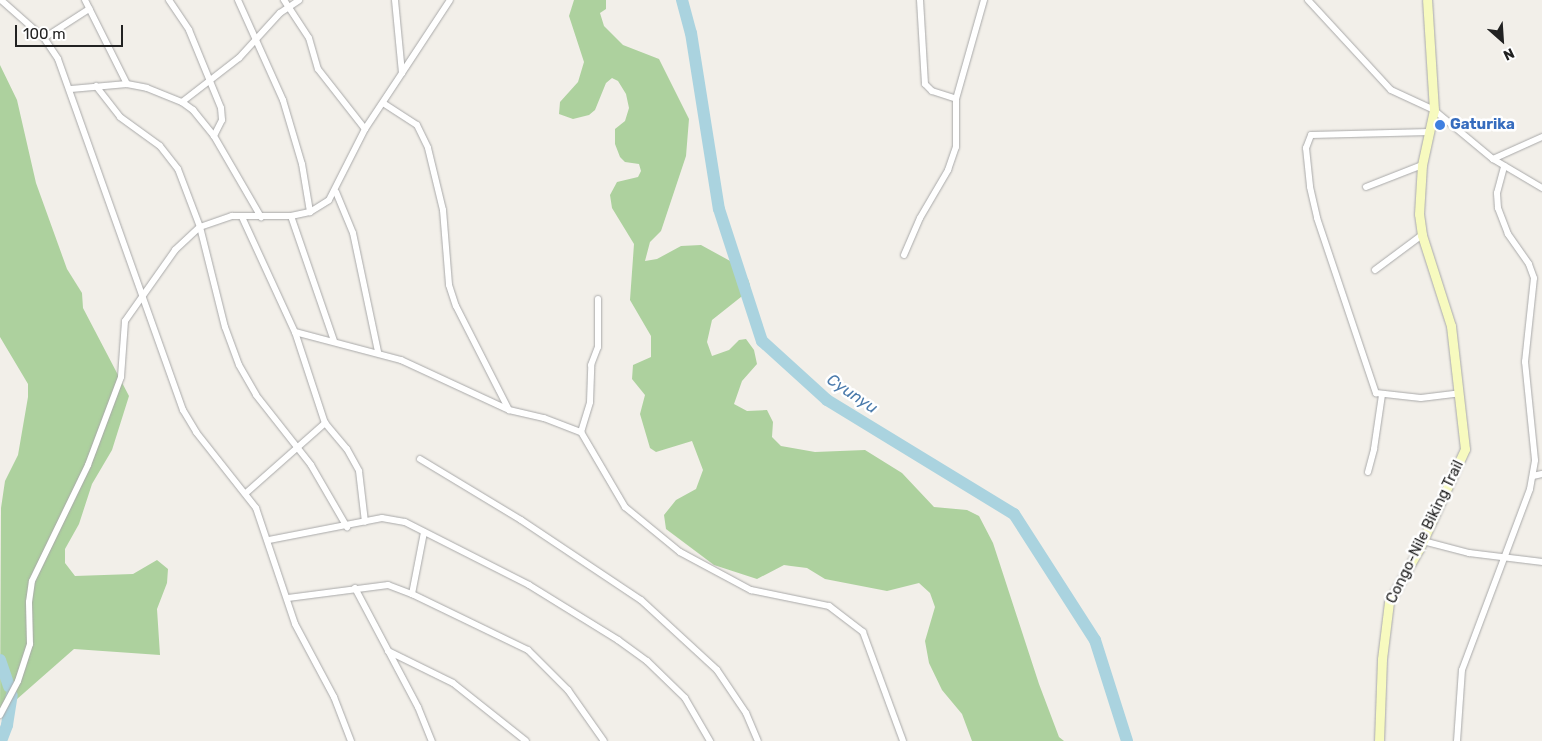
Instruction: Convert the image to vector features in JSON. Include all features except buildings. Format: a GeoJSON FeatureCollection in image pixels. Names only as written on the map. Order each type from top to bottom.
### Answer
{"type":"FeatureCollection","features":[{"type":"Feature","properties":{"kind":"main road","name":"Congo-Nile Biking Trail"},"geometry":{"type":"LineString","coordinates":[[1379,741],[1382,659],[1389,602],[1423,542],[1465,449],[1451,326],[1422,235],[1418,200],[1422,165],[1434,110],[1427,0]]}},
{"type":"Feature","properties":{"kind":"street"},"geometry":{"type":"LineString","coordinates":[[1,0],[44,38],[58,59],[71,88],[183,410],[196,432],[246,493],[269,540],[298,633],[334,697],[351,741]]}},
{"type":"Feature","properties":{"kind":"street"},"geometry":{"type":"LineString","coordinates":[[85,0],[127,84]]}},
{"type":"Feature","properties":{"kind":"street"},"geometry":{"type":"LineString","coordinates":[[169,0],[181,15],[211,80],[222,114],[214,136]]}},
{"type":"Feature","properties":{"kind":"street"},"geometry":{"type":"LineString","coordinates":[[238,0],[255,44],[283,100],[302,164],[310,212]]}},
{"type":"Feature","properties":{"kind":"street"},"geometry":{"type":"LineString","coordinates":[[284,0],[309,38],[318,69],[365,129]]}},
{"type":"Feature","properties":{"kind":"street"},"geometry":{"type":"LineString","coordinates":[[182,102],[255,44],[287,7],[299,0]]}},
{"type":"Feature","properties":{"kind":"street"},"geometry":{"type":"LineString","coordinates":[[395,0],[402,74]]}},
{"type":"Feature","properties":{"kind":"street"},"geometry":{"type":"LineString","coordinates":[[0,715],[18,681],[30,644],[29,602],[32,580],[88,465],[121,377],[125,321],[175,250],[200,227],[220,218],[291,216],[310,212],[336,192],[365,129],[450,0]]}},
{"type":"Feature","properties":{"kind":"street"},"geometry":{"type":"LineString","coordinates":[[920,0],[926,84],[932,91],[956,99]]}},
{"type":"Feature","properties":{"kind":"street"},"geometry":{"type":"LineString","coordinates":[[904,255],[920,218],[948,170],[956,147],[956,99],[984,0]]}},
{"type":"Feature","properties":{"kind":"street"},"geometry":{"type":"LineString","coordinates":[[1308,0],[1391,90],[1434,110],[1493,159],[1542,188]]}},
{"type":"Feature","properties":{"kind":"street"},"geometry":{"type":"LineString","coordinates":[[44,38],[89,9]]}},
{"type":"Feature","properties":{"kind":"street"},"geometry":{"type":"LineString","coordinates":[[71,88],[127,84],[148,88],[182,102],[193,110],[214,136],[261,217]]}},
{"type":"Feature","properties":{"kind":"street"},"geometry":{"type":"LineString","coordinates":[[96,86],[120,116],[169,156],[184,180],[200,227],[232,350],[249,384],[296,450],[311,465],[347,528]]}},
{"type":"Feature","properties":{"kind":"street"},"geometry":{"type":"LineString","coordinates":[[383,103],[412,121],[425,140],[442,210],[449,285],[456,306],[509,410]]}},
{"type":"Feature","properties":{"kind":"street"},"geometry":{"type":"LineString","coordinates":[[1430,132],[1314,134],[1307,141],[1313,206],[1372,386],[1382,395],[1436,398],[1460,393]]}},
{"type":"Feature","properties":{"kind":"street"},"geometry":{"type":"LineString","coordinates":[[1493,159],[1542,136]]}},
{"type":"Feature","properties":{"kind":"street"},"geometry":{"type":"LineString","coordinates":[[1366,187],[1422,165]]}},
{"type":"Feature","properties":{"kind":"street"},"geometry":{"type":"LineString","coordinates":[[1457,741],[1462,670],[1506,556],[1533,476],[1535,448],[1525,362],[1534,278],[1529,264],[1508,234],[1498,208],[1497,193],[1504,166]]}},
{"type":"Feature","properties":{"kind":"street"},"geometry":{"type":"LineString","coordinates":[[336,192],[352,234],[378,352]]}},
{"type":"Feature","properties":{"kind":"street"},"geometry":{"type":"LineString","coordinates":[[291,216],[334,341]]}},
{"type":"Feature","properties":{"kind":"street"},"geometry":{"type":"LineString","coordinates":[[242,217],[295,332],[325,423],[347,449],[359,471],[365,522]]}},
{"type":"Feature","properties":{"kind":"street"},"geometry":{"type":"LineString","coordinates":[[1374,270],[1422,235]]}},
{"type":"Feature","properties":{"kind":"street"},"geometry":{"type":"LineString","coordinates":[[580,432],[590,402],[591,364],[598,347],[598,299]]}},
{"type":"Feature","properties":{"kind":"street"},"geometry":{"type":"LineString","coordinates":[[295,332],[378,352],[431,372],[509,410],[544,418],[580,432],[625,508],[680,552],[751,590],[829,606],[863,632],[903,741]]}},
{"type":"Feature","properties":{"kind":"street"},"geometry":{"type":"LineString","coordinates":[[1368,472],[1374,449],[1382,395]]}},
{"type":"Feature","properties":{"kind":"street"},"geometry":{"type":"LineString","coordinates":[[246,493],[325,423]]}},
{"type":"Feature","properties":{"kind":"street"},"geometry":{"type":"LineString","coordinates":[[420,460],[521,520],[641,600],[717,670],[746,713],[758,741]]}},
{"type":"Feature","properties":{"kind":"street"},"geometry":{"type":"LineString","coordinates":[[1533,476],[1542,474]]}},
{"type":"Feature","properties":{"kind":"street"},"geometry":{"type":"LineString","coordinates":[[269,540],[347,528],[365,522],[393,519],[424,532],[529,585],[618,640],[647,661],[685,698],[710,741]]}},
{"type":"Feature","properties":{"kind":"street"},"geometry":{"type":"LineString","coordinates":[[412,594],[424,532]]}},
{"type":"Feature","properties":{"kind":"street"},"geometry":{"type":"LineString","coordinates":[[1423,542],[1469,553],[1506,556],[1542,562]]}},
{"type":"Feature","properties":{"kind":"street"},"geometry":{"type":"LineString","coordinates":[[288,598],[388,585],[412,594],[528,650],[568,690],[604,741]]}},
{"type":"Feature","properties":{"kind":"street"},"geometry":{"type":"LineString","coordinates":[[355,588],[418,708],[432,741]]}},
{"type":"Feature","properties":{"kind":"street"},"geometry":{"type":"LineString","coordinates":[[388,652],[453,683],[526,741]]}},
{"type":"Feature","properties":{"kind":"green space"},"geometry":{"type":"Polygon","coordinates":[[[574,0],[606,0],[606,9],[600,13],[604,26],[623,45],[659,59],[689,119],[686,156],[661,231],[650,242],[645,261],[657,259],[681,246],[701,245],[732,262],[748,279],[750,285],[746,293],[712,320],[707,342],[712,356],[729,350],[739,340],[746,339],[754,350],[757,364],[742,381],[734,404],[747,411],[767,410],[773,422],[772,437],[781,446],[815,452],[865,450],[902,473],[934,507],[967,510],[979,516],[993,543],[1039,684],[1059,737],[1064,741],[972,741],[962,714],[942,690],[929,663],[925,641],[935,607],[930,593],[919,583],[887,591],[825,579],[807,568],[784,565],[757,579],[714,565],[666,529],[664,515],[676,500],[696,489],[703,470],[692,441],[656,452],[650,448],[640,414],[645,395],[632,379],[633,365],[651,357],[651,336],[630,300],[634,244],[612,208],[610,195],[617,182],[638,177],[641,171],[639,164],[625,162],[620,157],[615,144],[615,129],[625,121],[629,108],[626,94],[618,81],[612,78],[606,83],[595,110],[589,115],[573,119],[559,114],[560,102],[578,82],[584,62],[569,16],[574,0]]]}},
{"type":"Feature","properties":{"kind":"green space"},"geometry":{"type":"Polygon","coordinates":[[[0,65],[17,100],[36,183],[67,269],[82,293],[83,308],[129,396],[112,450],[92,484],[79,524],[65,549],[65,563],[75,576],[133,574],[157,560],[168,569],[167,583],[157,609],[160,655],[74,649],[0,714],[1,508],[5,481],[18,455],[28,397],[28,384],[0,337],[0,65]]]}},
{"type":"Feature","properties":{"kind":"waterway","name":"Cyunyu"},"geometry":{"type":"LineString","coordinates":[[682,0],[691,33],[719,209],[762,341],[827,400],[1014,514],[1095,640],[1127,741]]}},
{"type":"Feature","properties":{"kind":"waterway"},"geometry":{"type":"LineString","coordinates":[[0,660],[9,686]]}},
{"type":"Feature","properties":{"kind":"waterway"},"geometry":{"type":"LineString","coordinates":[[1,741],[7,725],[12,695]]}},
{"type":"Feature","properties":{"kind":"place","name":"Gaturika"},"geometry":{"type":"Point","coordinates":[1440,125]}}]}
